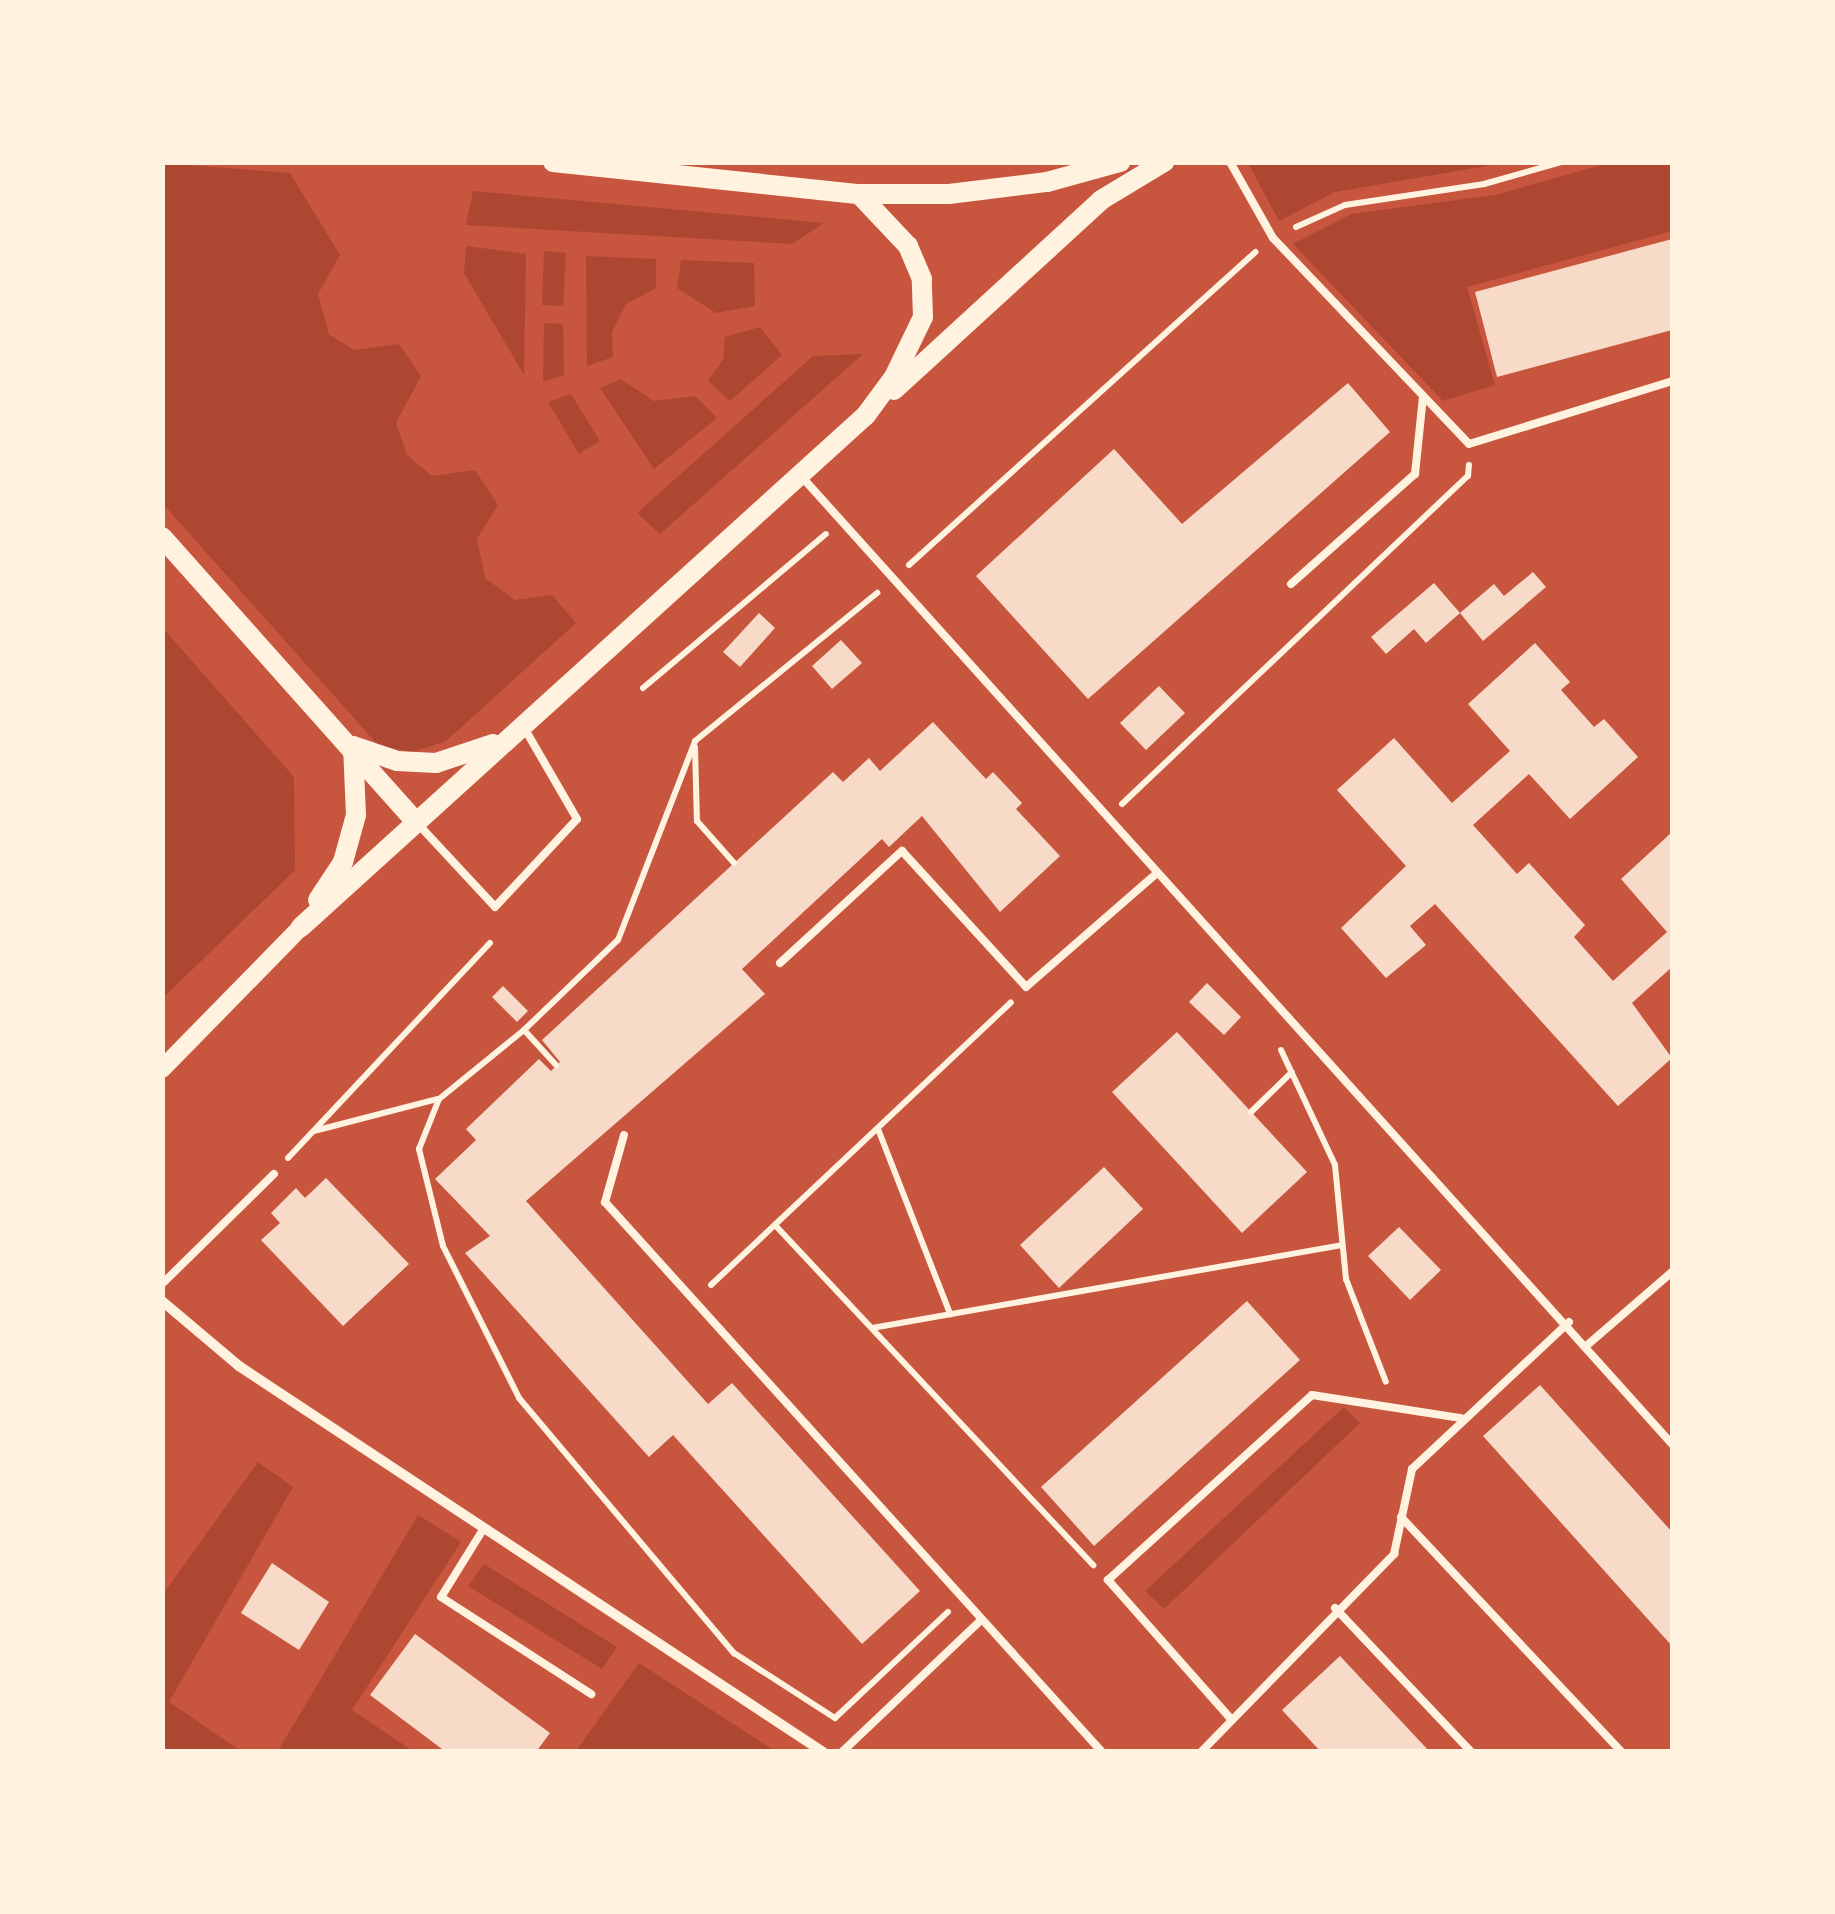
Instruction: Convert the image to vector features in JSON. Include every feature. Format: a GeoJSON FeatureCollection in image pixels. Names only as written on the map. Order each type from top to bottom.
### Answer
{"type":"FeatureCollection","features":[{"type":"Feature","properties":{"kind":"main road"},"geometry":{"type":"LineString","coordinates":[[553,162],[859,194],[949,194],[1048,182],[1120,162]]}},
{"type":"Feature","properties":{"kind":"main road"},"geometry":{"type":"LineString","coordinates":[[301,927],[1101,200],[1164,162]]}},
{"type":"Feature","properties":{"kind":"main road"},"geometry":{"type":"LineString","coordinates":[[859,194],[908,246],[923,317],[908,349],[866,415]]}},
{"type":"Feature","properties":{"kind":"main road"},"geometry":{"type":"LineString","coordinates":[[162,537],[415,821]]}},
{"type":"Feature","properties":{"kind":"main road"},"geometry":{"type":"LineString","coordinates":[[352,746],[398,761],[436,763],[504,740]]}},
{"type":"Feature","properties":{"kind":"main road"},"geometry":{"type":"LineString","coordinates":[[301,927],[343,862],[356,815],[352,746]]}},
{"type":"Feature","properties":{"kind":"street"},"geometry":{"type":"LineString","coordinates":[[162,1070],[301,927]]}},
{"type":"Feature","properties":{"kind":"street"},"geometry":{"type":"LineString","coordinates":[[162,1302],[238,1366],[823,1752]]}},
{"type":"Feature","properties":{"kind":"lane"},"geometry":{"type":"LineString","coordinates":[[1230,162],[1273,238],[1469,444],[1672,381]]}},
{"type":"Feature","properties":{"kind":"lane"},"geometry":{"type":"LineString","coordinates":[[1291,584],[1414,474],[1423,396]]}},
{"type":"Feature","properties":{"kind":"lane"},"geometry":{"type":"LineString","coordinates":[[798,473],[1157,873],[1569,1322],[1585,1347],[1672,1444]]}},
{"type":"Feature","properties":{"kind":"lane"},"geometry":{"type":"LineString","coordinates":[[415,821],[495,907],[578,820],[523,726]]}},
{"type":"Feature","properties":{"kind":"lane"},"geometry":{"type":"LineString","coordinates":[[780,963],[902,850],[1026,988],[1157,873]]}},
{"type":"Feature","properties":{"kind":"lane"},"geometry":{"type":"LineString","coordinates":[[624,1136],[606,1202],[979,1622],[1102,1752]]}},
{"type":"Feature","properties":{"kind":"lane"},"geometry":{"type":"LineString","coordinates":[[162,1284],[274,1174]]}},
{"type":"Feature","properties":{"kind":"lane"},"geometry":{"type":"LineString","coordinates":[[1585,1347],[1672,1272]]}},
{"type":"Feature","properties":{"kind":"lane"},"geometry":{"type":"LineString","coordinates":[[1201,1752],[1336,1608],[1394,1554],[1412,1469],[1461,1418],[1569,1322]]}},
{"type":"Feature","properties":{"kind":"lane"},"geometry":{"type":"LineString","coordinates":[[1231,1720],[1108,1580],[1312,1396],[1461,1418]]}},
{"type":"Feature","properties":{"kind":"lane"},"geometry":{"type":"LineString","coordinates":[[1402,1517],[1622,1752]]}},
{"type":"Feature","properties":{"kind":"lane"},"geometry":{"type":"LineString","coordinates":[[484,1528],[440,1597],[591,1694]]}},
{"type":"Feature","properties":{"kind":"lane"},"geometry":{"type":"LineString","coordinates":[[1336,1608],[1471,1752]]}},
{"type":"Feature","properties":{"kind":"lane"},"geometry":{"type":"LineString","coordinates":[[842,1752],[979,1622]]}},
{"type":"Feature","properties":{"kind":"path"},"geometry":{"type":"LineString","coordinates":[[313,1131],[439,1099],[524,1030],[618,940],[695,740],[892,580],[1273,238],[1345,205],[1484,184],[1560,162]]}},
{"type":"Feature","properties":{"kind":"path"},"geometry":{"type":"LineString","coordinates":[[1108,818],[1468,476],[1469,444]]}},
{"type":"Feature","properties":{"kind":"path"},"geometry":{"type":"LineString","coordinates":[[643,688],[842,520]]}},
{"type":"Feature","properties":{"kind":"path"},"geometry":{"type":"LineString","coordinates":[[695,740],[696,820],[734,863]]}},
{"type":"Feature","properties":{"kind":"path"},"geometry":{"type":"LineString","coordinates":[[274,1174],[490,943]]}},
{"type":"Feature","properties":{"kind":"path"},"geometry":{"type":"LineString","coordinates":[[694,1301],[1026,988]]}},
{"type":"Feature","properties":{"kind":"path"},"geometry":{"type":"LineString","coordinates":[[524,1030],[556,1065]]}},
{"type":"Feature","properties":{"kind":"path"},"geometry":{"type":"LineString","coordinates":[[1275,1036],[1335,1164],[1346,1279],[1396,1408]]}},
{"type":"Feature","properties":{"kind":"path"},"geometry":{"type":"LineString","coordinates":[[1251,1112],[1292,1072]]}},
{"type":"Feature","properties":{"kind":"path"},"geometry":{"type":"LineString","coordinates":[[439,1099],[419,1149],[429,1201],[495,1360],[519,1398],[734,1653],[835,1718],[960,1600]]}},
{"type":"Feature","properties":{"kind":"path"},"geometry":{"type":"LineString","coordinates":[[877,1128],[950,1314]]}},
{"type":"Feature","properties":{"kind":"path"},"geometry":{"type":"LineString","coordinates":[[775,1225],[1108,1580]]}},
{"type":"Feature","properties":{"kind":"path"},"geometry":{"type":"LineString","coordinates":[[872,1328],[1342,1245]]}},
{"type":"Feature","properties":{"kind":"shaded area"},"geometry":{"type":"Polygon","coordinates":[[[162,163],[290,173],[340,255],[318,294],[329,334],[354,350],[399,344],[421,376],[396,423],[407,455],[432,476],[475,470],[498,505],[477,539],[485,578],[515,600],[552,595],[576,623],[445,742],[411,752],[378,745],[163,504],[162,163]]]}},
{"type":"Feature","properties":{"kind":"shaded area"},"geometry":{"type":"Polygon","coordinates":[[[1248,163],[1504,163],[1335,192],[1279,221],[1248,163]]]}},
{"type":"Feature","properties":{"kind":"shaded area"},"geometry":{"type":"Polygon","coordinates":[[[1609,163],[1672,163],[1672,231],[1467,287],[1495,385],[1443,401],[1293,244],[1351,214],[1495,195],[1609,163]]]}},
{"type":"Feature","properties":{"kind":"shaded area"},"geometry":{"type":"Polygon","coordinates":[[[473,191],[824,223],[792,244],[466,225],[473,191]]]}},
{"type":"Feature","properties":{"kind":"shaded area"},"geometry":{"type":"Polygon","coordinates":[[[466,246],[526,254],[524,375],[464,273],[466,246]]]}},
{"type":"Feature","properties":{"kind":"shaded area"},"geometry":{"type":"Polygon","coordinates":[[[544,251],[566,253],[563,306],[542,305],[544,251]]]}},
{"type":"Feature","properties":{"kind":"shaded area"},"geometry":{"type":"Polygon","coordinates":[[[586,256],[656,259],[656,288],[626,304],[612,332],[613,357],[587,366],[586,256]]]}},
{"type":"Feature","properties":{"kind":"shaded area"},"geometry":{"type":"Polygon","coordinates":[[[681,260],[754,263],[755,306],[716,313],[677,288],[681,260]]]}},
{"type":"Feature","properties":{"kind":"shaded area"},"geometry":{"type":"Polygon","coordinates":[[[544,323],[563,324],[564,375],[543,382],[544,323]]]}},
{"type":"Feature","properties":{"kind":"shaded area"},"geometry":{"type":"Polygon","coordinates":[[[760,327],[782,355],[730,401],[708,381],[723,360],[725,337],[760,327]]]}},
{"type":"Feature","properties":{"kind":"shaded area"},"geometry":{"type":"Polygon","coordinates":[[[863,354],[660,534],[637,513],[813,356],[863,354]]]}},
{"type":"Feature","properties":{"kind":"shaded area"},"geometry":{"type":"Polygon","coordinates":[[[621,379],[654,401],[695,396],[717,418],[654,469],[600,388],[621,379]]]}},
{"type":"Feature","properties":{"kind":"shaded area"},"geometry":{"type":"Polygon","coordinates":[[[571,394],[600,441],[579,454],[548,402],[571,394]]]}},
{"type":"Feature","properties":{"kind":"shaded area"},"geometry":{"type":"Polygon","coordinates":[[[162,627],[294,777],[295,870],[163,998],[162,627]]]}},
{"type":"Feature","properties":{"kind":"shaded area"},"geometry":{"type":"Polygon","coordinates":[[[1344,1407],[1360,1423],[1164,1609],[1145,1591],[1344,1407]]]}},
{"type":"Feature","properties":{"kind":"shaded area"},"geometry":{"type":"Polygon","coordinates":[[[258,1462],[293,1487],[169,1702],[241,1751],[163,1751],[163,1594],[258,1462]]]}},
{"type":"Feature","properties":{"kind":"shaded area"},"geometry":{"type":"Polygon","coordinates":[[[418,1515],[461,1542],[352,1710],[413,1751],[278,1751],[418,1515]]]}},
{"type":"Feature","properties":{"kind":"shaded area"},"geometry":{"type":"Polygon","coordinates":[[[484,1564],[617,1647],[602,1669],[468,1586],[484,1564]]]}},
{"type":"Feature","properties":{"kind":"shaded area"},"geometry":{"type":"Polygon","coordinates":[[[639,1663],[775,1751],[576,1751],[639,1663]]]}},
{"type":"Feature","properties":{"kind":"building"},"geometry":{"type":"Polygon","coordinates":[[[1672,239],[1672,330],[1497,377],[1475,292],[1672,239]]]}},
{"type":"Feature","properties":{"kind":"building"},"geometry":{"type":"Polygon","coordinates":[[[1348,383],[1390,432],[1088,699],[976,576],[1114,449],[1182,524],[1348,383]]]}},
{"type":"Feature","properties":{"kind":"building"},"geometry":{"type":"Polygon","coordinates":[[[1533,572],[1546,587],[1483,641],[1460,613],[1494,584],[1504,596],[1533,572]]]}},
{"type":"Feature","properties":{"kind":"building"},"geometry":{"type":"Polygon","coordinates":[[[1434,583],[1460,613],[1426,643],[1414,629],[1386,654],[1371,637],[1434,583]]]}},
{"type":"Feature","properties":{"kind":"building"},"geometry":{"type":"Polygon","coordinates":[[[759,613],[775,628],[740,667],[723,652],[759,613]]]}},
{"type":"Feature","properties":{"kind":"building"},"geometry":{"type":"Polygon","coordinates":[[[841,640],[862,663],[832,689],[812,666],[841,640]]]}},
{"type":"Feature","properties":{"kind":"building"},"geometry":{"type":"Polygon","coordinates":[[[1535,643],[1570,682],[1561,690],[1594,727],[1604,719],[1638,757],[1570,819],[1529,774],[1473,825],[1517,874],[1529,863],[1585,925],[1574,937],[1613,981],[1667,932],[1621,879],[1672,832],[1672,967],[1632,1003],[1672,1058],[1618,1106],[1435,904],[1410,926],[1426,945],[1386,978],[1341,928],[1406,866],[1337,790],[1394,738],[1452,803],[1510,751],[1468,704],[1535,643]]]}},
{"type":"Feature","properties":{"kind":"building"},"geometry":{"type":"Polygon","coordinates":[[[1159,686],[1185,713],[1146,750],[1120,723],[1159,686]]]}},
{"type":"Feature","properties":{"kind":"building"},"geometry":{"type":"Polygon","coordinates":[[[933,722],[986,779],[993,772],[1022,803],[1016,809],[1060,856],[1000,912],[922,816],[889,847],[882,839],[742,969],[765,994],[526,1201],[708,1404],[732,1383],[920,1591],[862,1644],[673,1435],[649,1457],[465,1253],[490,1236],[435,1179],[476,1140],[466,1129],[539,1059],[551,1071],[560,1062],[542,1040],[833,772],[843,782],[869,758],[880,771],[933,722]]]}},
{"type":"Feature","properties":{"kind":"building"},"geometry":{"type":"Polygon","coordinates":[[[1207,983],[1241,1017],[1224,1035],[1189,1002],[1207,983]]]}},
{"type":"Feature","properties":{"kind":"building"},"geometry":{"type":"Polygon","coordinates":[[[503,986],[528,1011],[517,1022],[492,997],[503,986]]]}},
{"type":"Feature","properties":{"kind":"building"},"geometry":{"type":"Polygon","coordinates":[[[1177,1032],[1307,1172],[1242,1233],[1112,1092],[1177,1032]]]}},
{"type":"Feature","properties":{"kind":"building"},"geometry":{"type":"Polygon","coordinates":[[[1104,1167],[1143,1209],[1059,1288],[1020,1245],[1104,1167]]]}},
{"type":"Feature","properties":{"kind":"building"},"geometry":{"type":"Polygon","coordinates":[[[326,1178],[409,1264],[343,1326],[261,1240],[280,1223],[271,1213],[296,1188],[305,1198],[326,1178]]]}},
{"type":"Feature","properties":{"kind":"building"},"geometry":{"type":"Polygon","coordinates":[[[1399,1227],[1441,1270],[1410,1300],[1368,1256],[1399,1227]]]}},
{"type":"Feature","properties":{"kind":"building"},"geometry":{"type":"Polygon","coordinates":[[[1247,1301],[1300,1360],[1094,1546],[1041,1487],[1247,1301]]]}},
{"type":"Feature","properties":{"kind":"building"},"geometry":{"type":"Polygon","coordinates":[[[1540,1385],[1672,1532],[1672,1646],[1483,1436],[1540,1385]]]}},
{"type":"Feature","properties":{"kind":"building"},"geometry":{"type":"Polygon","coordinates":[[[272,1563],[329,1602],[299,1650],[241,1613],[272,1563]]]}},
{"type":"Feature","properties":{"kind":"building"},"geometry":{"type":"Polygon","coordinates":[[[415,1634],[550,1733],[536,1752],[446,1752],[370,1695],[415,1634]]]}},
{"type":"Feature","properties":{"kind":"building"},"geometry":{"type":"Polygon","coordinates":[[[1340,1656],[1430,1752],[1321,1752],[1282,1710],[1340,1656]]]}}]}
